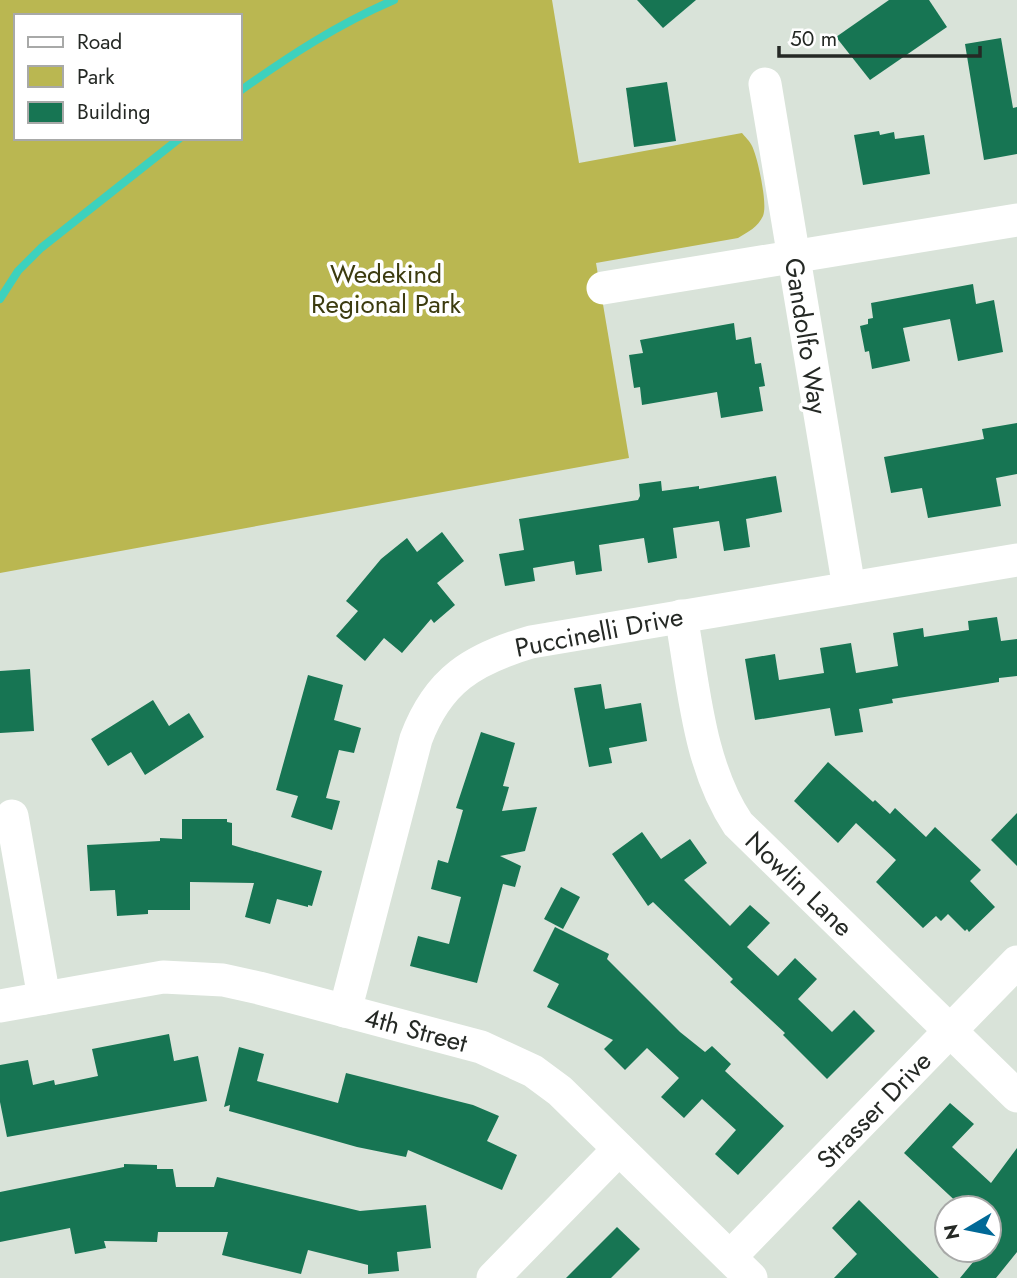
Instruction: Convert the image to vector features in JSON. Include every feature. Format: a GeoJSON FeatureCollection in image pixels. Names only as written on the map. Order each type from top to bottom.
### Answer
{"type":"FeatureCollection","features":[{"type":"Feature","properties":{"kind":"street","name":"Gandolfo Way"},"geometry":{"type":"LineString","coordinates":[[765,84],[849,588]]}},
{"type":"Feature","properties":{"kind":"street"},"geometry":{"type":"LineString","coordinates":[[603,288],[1017,220]]}},
{"type":"Feature","properties":{"kind":"street","name":"Puccinelli Drive"},"geometry":{"type":"LineString","coordinates":[[345,1011],[416,739],[434,701],[450,681],[485,658],[531,642],[1017,560]]}},
{"type":"Feature","properties":{"kind":"street","name":"Nowlin Lane"},"geometry":{"type":"LineString","coordinates":[[681,616],[705,745],[726,806],[753,840],[1017,1096]]}},
{"type":"Feature","properties":{"kind":"street"},"geometry":{"type":"LineString","coordinates":[[12,816],[44,998]]}},
{"type":"Feature","properties":{"kind":"street","name":"Strasser Drive"},"geometry":{"type":"LineString","coordinates":[[741,1268],[950,1032],[1017,962]]}},
{"type":"Feature","properties":{"kind":"street","name":"4th Street"},"geometry":{"type":"LineString","coordinates":[[0,1006],[163,977],[192,977],[235,982],[481,1047],[533,1071],[560,1091],[741,1268]]}},
{"type":"Feature","properties":{"kind":"street"},"geometry":{"type":"LineString","coordinates":[[493,1278],[619,1149]]}},
{"type":"Feature","properties":{"kind":"green space","name":"Wedekind Regional Park"},"geometry":{"type":"Polygon","coordinates":[[[0,0],[552,0],[579,163],[742,133],[754,152],[763,192],[763,216],[752,229],[738,238],[596,263],[629,458],[0,573],[0,0]]]}},
{"type":"Feature","properties":{"kind":"building"},"geometry":{"type":"Polygon","coordinates":[[[637,0],[696,0],[663,28],[637,0]]]}},
{"type":"Feature","properties":{"kind":"building"},"geometry":{"type":"Polygon","coordinates":[[[889,0],[929,0],[947,27],[870,80],[836,37],[889,0]]]}},
{"type":"Feature","properties":{"kind":"building"},"geometry":{"type":"Polygon","coordinates":[[[1001,38],[1013,108],[1017,107],[1017,154],[984,160],[965,44],[1001,38]]]}},
{"type":"Feature","properties":{"kind":"building"},"geometry":{"type":"Polygon","coordinates":[[[667,82],[676,141],[634,147],[626,88],[667,82]]]}},
{"type":"Feature","properties":{"kind":"building"},"geometry":{"type":"Polygon","coordinates":[[[879,131],[880,135],[894,132],[895,139],[924,135],[930,174],[863,185],[854,135],[879,131]]]}},
{"type":"Feature","properties":{"kind":"building"},"geometry":{"type":"Polygon","coordinates":[[[973,284],[976,304],[994,300],[1003,352],[958,361],[950,319],[903,328],[910,361],[872,369],[869,351],[865,352],[860,326],[868,324],[868,319],[873,318],[871,303],[973,284]]]}},
{"type":"Feature","properties":{"kind":"building"},"geometry":{"type":"Polygon","coordinates":[[[734,323],[736,340],[751,337],[755,364],[761,363],[765,386],[759,387],[763,411],[721,418],[717,392],[642,405],[640,387],[634,388],[629,355],[643,353],[640,340],[734,323]]]}},
{"type":"Feature","properties":{"kind":"building"},"geometry":{"type":"Polygon","coordinates":[[[1017,423],[1017,474],[996,478],[1001,506],[928,518],[922,488],[891,493],[884,457],[984,439],[982,429],[1017,423]]]}},
{"type":"Feature","properties":{"kind":"building"},"geometry":{"type":"Polygon","coordinates":[[[776,476],[782,512],[746,519],[750,547],[724,551],[719,521],[673,528],[677,558],[648,563],[644,538],[599,545],[602,571],[576,575],[574,561],[533,568],[535,581],[505,586],[499,554],[524,550],[519,519],[638,500],[639,484],[661,481],[662,491],[699,486],[699,489],[776,476]]]}},
{"type":"Feature","properties":{"kind":"building"},"geometry":{"type":"Polygon","coordinates":[[[442,532],[464,561],[437,583],[455,605],[434,623],[431,619],[402,653],[384,638],[365,661],[336,636],[358,611],[346,601],[381,559],[407,538],[417,552],[442,532]]]}},
{"type":"Feature","properties":{"kind":"building"},"geometry":{"type":"Polygon","coordinates":[[[997,617],[1001,641],[1017,639],[1017,676],[999,678],[999,682],[892,699],[893,703],[859,709],[863,732],[835,736],[830,708],[755,720],[745,659],[775,654],[779,680],[824,673],[820,648],[851,643],[856,673],[898,666],[893,633],[923,628],[924,637],[969,630],[968,621],[997,617]]]}},
{"type":"Feature","properties":{"kind":"building"},"geometry":{"type":"Polygon","coordinates":[[[30,669],[34,731],[0,733],[0,671],[30,669]]]}},
{"type":"Feature","properties":{"kind":"building"},"geometry":{"type":"Polygon","coordinates":[[[308,675],[343,685],[334,720],[361,728],[354,753],[339,750],[326,798],[340,801],[332,830],[291,817],[298,796],[276,790],[308,675]]]}},
{"type":"Feature","properties":{"kind":"building"},"geometry":{"type":"Polygon","coordinates":[[[601,684],[605,709],[641,703],[647,741],[609,748],[612,763],[589,767],[574,688],[601,684]]]}},
{"type":"Feature","properties":{"kind":"building"},"geometry":{"type":"Polygon","coordinates":[[[153,700],[169,726],[189,713],[204,737],[145,775],[131,752],[108,766],[91,739],[153,700]]]}},
{"type":"Feature","properties":{"kind":"building"},"geometry":{"type":"Polygon","coordinates":[[[481,732],[515,743],[503,786],[509,787],[502,811],[537,807],[525,851],[500,856],[521,866],[515,887],[503,884],[477,983],[410,966],[418,936],[449,944],[461,897],[431,889],[438,860],[448,863],[463,810],[456,808],[481,732]]]}},
{"type":"Feature","properties":{"kind":"building"},"geometry":{"type":"Polygon","coordinates":[[[828,762],[873,802],[875,800],[890,814],[895,808],[926,837],[935,827],[981,870],[970,881],[995,907],[969,932],[948,914],[941,921],[936,916],[923,928],[876,882],[896,860],[856,823],[838,843],[794,801],[828,762]]]}},
{"type":"Feature","properties":{"kind":"building"},"geometry":{"type":"Polygon","coordinates":[[[1017,813],[1017,866],[991,840],[1017,813]]]}},
{"type":"Feature","properties":{"kind":"building"},"geometry":{"type":"Polygon","coordinates":[[[182,819],[227,819],[227,822],[232,823],[232,845],[322,871],[312,906],[277,899],[270,924],[245,917],[254,883],[190,882],[190,910],[148,910],[148,914],[117,916],[115,890],[90,891],[87,845],[160,841],[160,838],[182,839],[182,819]]]}},
{"type":"Feature","properties":{"kind":"building"},"geometry":{"type":"Polygon","coordinates":[[[642,832],[661,859],[690,839],[707,863],[684,880],[730,926],[750,905],[770,923],[747,947],[778,976],[795,958],[817,979],[798,999],[832,1032],[854,1010],[875,1031],[827,1079],[783,1035],[785,1033],[730,982],[733,979],[653,902],[648,906],[612,854],[642,832]]]}},
{"type":"Feature","properties":{"kind":"building"},"geometry":{"type":"Polygon","coordinates":[[[561,887],[580,897],[563,929],[544,919],[561,887]]]}},
{"type":"Feature","properties":{"kind":"building"},"geometry":{"type":"Polygon","coordinates":[[[555,927],[609,954],[607,959],[680,1032],[705,1052],[712,1046],[731,1064],[725,1071],[784,1126],[738,1175],[715,1154],[736,1130],[702,1099],[684,1118],[661,1097],[679,1078],[647,1048],[625,1070],[604,1049],[613,1040],[547,1007],[559,984],[533,971],[555,927]]]}},
{"type":"Feature","properties":{"kind":"building"},"geometry":{"type":"Polygon","coordinates":[[[169,1034],[174,1061],[198,1056],[207,1101],[7,1137],[0,1102],[0,1065],[28,1060],[33,1085],[54,1080],[55,1085],[98,1076],[92,1049],[169,1034]]]}},
{"type":"Feature","properties":{"kind":"building"},"geometry":{"type":"Polygon","coordinates":[[[239,1047],[264,1054],[257,1081],[338,1103],[346,1073],[473,1105],[499,1116],[487,1141],[517,1155],[502,1190],[408,1150],[406,1157],[357,1147],[229,1111],[230,1105],[224,1107],[239,1047]]]}},
{"type":"Feature","properties":{"kind":"building"},"geometry":{"type":"Polygon","coordinates":[[[950,1103],[974,1124],[952,1147],[991,1183],[1017,1148],[1017,1252],[996,1278],[960,1278],[972,1264],[1003,1264],[1003,1194],[948,1194],[904,1153],[950,1103]]]}},
{"type":"Feature","properties":{"kind":"building"},"geometry":{"type":"Polygon","coordinates":[[[124,1164],[157,1165],[157,1169],[173,1169],[176,1187],[214,1187],[217,1177],[360,1211],[426,1205],[431,1248],[397,1252],[399,1271],[368,1274],[368,1265],[308,1250],[301,1274],[222,1255],[228,1232],[158,1232],[157,1242],[104,1241],[106,1248],[75,1254],[70,1228],[0,1242],[0,1192],[124,1167],[124,1164]]]}},
{"type":"Feature","properties":{"kind":"building"},"geometry":{"type":"Polygon","coordinates":[[[859,1200],[939,1278],[834,1278],[857,1254],[832,1228],[859,1200]]]}},
{"type":"Feature","properties":{"kind":"building"},"geometry":{"type":"Polygon","coordinates":[[[617,1227],[640,1249],[611,1278],[566,1278],[617,1227]]]}},
{"type":"Feature","properties":{"kind":"waterway"},"geometry":{"type":"LineString","coordinates":[[242,90],[314,41],[394,0]]}},
{"type":"Feature","properties":{"kind":"waterway"},"geometry":{"type":"LineString","coordinates":[[0,299],[18,271],[41,248],[177,140]]}}]}
